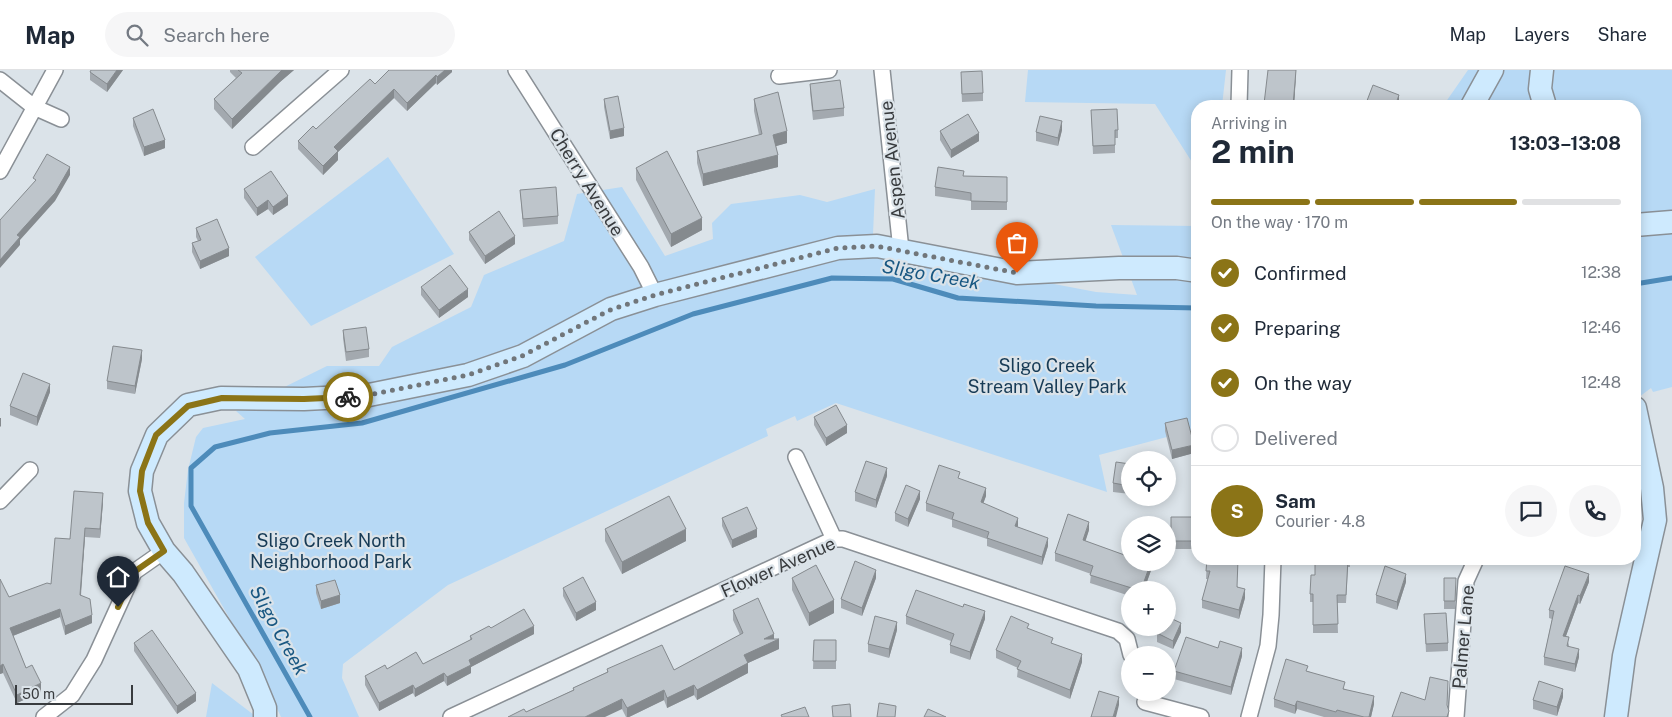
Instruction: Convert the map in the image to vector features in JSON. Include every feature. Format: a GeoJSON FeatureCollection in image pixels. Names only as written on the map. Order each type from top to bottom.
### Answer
{"type":"FeatureCollection","features":[{"type":"Feature","properties":{"kind":"street"},"geometry":{"type":"LineString","coordinates":[[0,171],[55,70]]}},
{"type":"Feature","properties":{"kind":"street"},"geometry":{"type":"LineString","coordinates":[[253,147],[341,70]]}},
{"type":"Feature","properties":{"kind":"street","name":"Cherry Avenue"},"geometry":{"type":"LineString","coordinates":[[516,70],[641,267],[655,295]]}},
{"type":"Feature","properties":{"kind":"street"},"geometry":{"type":"LineString","coordinates":[[779,76],[829,70]]}},
{"type":"Feature","properties":{"kind":"street","name":"Aspen Avenue"},"geometry":{"type":"LineString","coordinates":[[882,70],[901,250]]}},
{"type":"Feature","properties":{"kind":"street"},"geometry":{"type":"LineString","coordinates":[[1239,100],[1240,70]]}},
{"type":"Feature","properties":{"kind":"street"},"geometry":{"type":"LineString","coordinates":[[1475,100],[1492,70]]}},
{"type":"Feature","properties":{"kind":"street"},"geometry":{"type":"LineString","coordinates":[[1542,70],[1540,89],[1543,100]]}},
{"type":"Feature","properties":{"kind":"street"},"geometry":{"type":"LineString","coordinates":[[0,80],[34,107],[61,120]]}},
{"type":"Feature","properties":{"kind":"street"},"geometry":{"type":"LineString","coordinates":[[1641,225],[1672,222]]}},
{"type":"Feature","properties":{"kind":"street"},"geometry":{"type":"LineString","coordinates":[[265,717],[265,708],[249,670],[183,573],[164,551],[148,523],[140,491],[142,471],[156,435],[188,406],[222,398],[304,399],[364,396],[468,375],[522,356],[610,310],[655,295],[838,248],[876,246],[1017,273],[1118,268],[1177,268],[1191,270]]}},
{"type":"Feature","properties":{"kind":"street"},"geometry":{"type":"LineString","coordinates":[[1616,717],[1624,656],[1655,520],[1652,488],[1641,434]]}},
{"type":"Feature","properties":{"kind":"street"},"geometry":{"type":"LineString","coordinates":[[796,458],[834,539]]}},
{"type":"Feature","properties":{"kind":"street"},"geometry":{"type":"LineString","coordinates":[[0,502],[30,470]]}},
{"type":"Feature","properties":{"kind":"street","name":"Flower Avenue"},"geometry":{"type":"LineString","coordinates":[[451,717],[834,539],[843,539],[1118,631],[1127,640],[1129,646]]}},
{"type":"Feature","properties":{"kind":"street"},"geometry":{"type":"LineString","coordinates":[[44,717],[72,695],[94,660],[134,572],[164,551]]}},
{"type":"Feature","properties":{"kind":"street"},"geometry":{"type":"LineString","coordinates":[[1249,717],[1268,646],[1273,565]]}},
{"type":"Feature","properties":{"kind":"street","name":"Palmer Lane"},"geometry":{"type":"LineString","coordinates":[[1456,717],[1466,582],[1473,565]]}},
{"type":"Feature","properties":{"kind":"street"},"geometry":{"type":"LineString","coordinates":[[1145,704],[1202,717]]}},
{"type":"Feature","properties":{"kind":"green space"},"geometry":{"type":"Polygon","coordinates":[[[1028,70],[1226,70],[1223,100],[1191,100],[1191,161],[1155,104],[1025,102],[1028,70]]]}},
{"type":"Feature","properties":{"kind":"green space"},"geometry":{"type":"Polygon","coordinates":[[[1468,70],[1672,70],[1672,387],[1653,392],[1651,388],[1641,396],[1641,100],[1447,100],[1468,70]]]}},
{"type":"Feature","properties":{"kind":"green space"},"geometry":{"type":"Polygon","coordinates":[[[388,157],[454,254],[311,326],[255,257],[388,157]]]}},
{"type":"Feature","properties":{"kind":"green space","name":"Sligo Creek Stream Valley Park"},"geometry":{"type":"Polygon","coordinates":[[[622,187],[665,256],[713,239],[712,223],[731,204],[800,195],[827,202],[875,189],[873,234],[875,250],[1096,292],[1137,295],[1111,225],[1191,226],[1191,431],[1099,455],[1107,492],[836,403],[797,421],[795,416],[766,429],[768,436],[448,585],[343,664],[342,678],[359,717],[281,717],[257,667],[184,538],[184,503],[188,470],[196,437],[203,428],[245,419],[236,411],[327,366],[379,366],[392,347],[471,307],[484,275],[564,241],[577,194],[622,187]]]}},
{"type":"Feature","properties":{"kind":"green space"},"geometry":{"type":"Polygon","coordinates":[[[212,683],[254,715],[253,717],[206,717],[212,683]]]}},
{"type":"Feature","properties":{"kind":"building"},"geometry":{"type":"Polygon","coordinates":[[[91,70],[117,70],[107,84],[90,72],[91,70]]]}},
{"type":"Feature","properties":{"kind":"building"},"geometry":{"type":"Polygon","coordinates":[[[238,70],[282,70],[232,119],[214,99],[242,73],[238,70]]]}},
{"type":"Feature","properties":{"kind":"building"},"geometry":{"type":"Polygon","coordinates":[[[389,70],[445,70],[437,77],[436,75],[407,103],[394,89],[334,147],[338,151],[323,166],[298,141],[313,126],[316,129],[370,79],[375,84],[389,70]]]}},
{"type":"Feature","properties":{"kind":"building"},"geometry":{"type":"Polygon","coordinates":[[[1268,70],[1296,70],[1294,100],[1264,100],[1268,70]]]}},
{"type":"Feature","properties":{"kind":"building"},"geometry":{"type":"Polygon","coordinates":[[[982,71],[983,93],[962,94],[961,72],[982,71]]]}},
{"type":"Feature","properties":{"kind":"building"},"geometry":{"type":"Polygon","coordinates":[[[840,80],[844,108],[813,111],[810,84],[840,80]]]}},
{"type":"Feature","properties":{"kind":"building"},"geometry":{"type":"Polygon","coordinates":[[[1373,85],[1399,95],[1397,100],[1367,100],[1373,85]]]}},
{"type":"Feature","properties":{"kind":"building"},"geometry":{"type":"Polygon","coordinates":[[[778,92],[787,131],[773,135],[778,155],[703,174],[697,151],[762,134],[754,99],[778,92]]]}},
{"type":"Feature","properties":{"kind":"building"},"geometry":{"type":"Polygon","coordinates":[[[618,96],[624,128],[610,131],[604,99],[618,96]]]}},
{"type":"Feature","properties":{"kind":"building"},"geometry":{"type":"Polygon","coordinates":[[[153,109],[165,140],[144,147],[133,118],[153,109]]]}},
{"type":"Feature","properties":{"kind":"building"},"geometry":{"type":"Polygon","coordinates":[[[1117,109],[1118,130],[1115,130],[1115,145],[1093,146],[1091,110],[1117,109]]]}},
{"type":"Feature","properties":{"kind":"building"},"geometry":{"type":"Polygon","coordinates":[[[968,114],[979,133],[951,150],[940,131],[968,114]]]}},
{"type":"Feature","properties":{"kind":"building"},"geometry":{"type":"Polygon","coordinates":[[[1040,116],[1062,121],[1058,138],[1036,132],[1040,116]]]}},
{"type":"Feature","properties":{"kind":"building"},"geometry":{"type":"Polygon","coordinates":[[[667,151],[702,218],[671,234],[636,168],[667,151]]]}},
{"type":"Feature","properties":{"kind":"building"},"geometry":{"type":"Polygon","coordinates":[[[47,154],[70,167],[55,193],[17,235],[20,237],[0,260],[0,220],[36,180],[33,178],[47,154]]]}},
{"type":"Feature","properties":{"kind":"building"},"geometry":{"type":"Polygon","coordinates":[[[938,167],[964,171],[963,176],[1007,177],[1007,202],[971,201],[971,193],[935,187],[938,167]]]}},
{"type":"Feature","properties":{"kind":"building"},"geometry":{"type":"Polygon","coordinates":[[[271,171],[288,196],[273,207],[268,200],[257,208],[244,189],[271,171]]]}},
{"type":"Feature","properties":{"kind":"building"},"geometry":{"type":"Polygon","coordinates":[[[556,187],[558,216],[523,219],[520,190],[556,187]]]}},
{"type":"Feature","properties":{"kind":"building"},"geometry":{"type":"Polygon","coordinates":[[[499,211],[515,236],[485,256],[469,232],[499,211]]]}},
{"type":"Feature","properties":{"kind":"building"},"geometry":{"type":"Polygon","coordinates":[[[217,219],[229,248],[200,261],[192,243],[201,240],[196,228],[217,219]]]}},
{"type":"Feature","properties":{"kind":"building"},"geometry":{"type":"Polygon","coordinates":[[[450,265],[468,289],[439,310],[421,287],[450,265]]]}},
{"type":"Feature","properties":{"kind":"building"},"geometry":{"type":"Polygon","coordinates":[[[366,327],[369,349],[346,352],[343,330],[366,327]]]}},
{"type":"Feature","properties":{"kind":"building"},"geometry":{"type":"Polygon","coordinates":[[[113,346],[142,350],[135,386],[107,381],[113,346]]]}},
{"type":"Feature","properties":{"kind":"building"},"geometry":{"type":"Polygon","coordinates":[[[23,373],[50,384],[37,417],[10,406],[23,373]]]}},
{"type":"Feature","properties":{"kind":"building"},"geometry":{"type":"Polygon","coordinates":[[[836,405],[847,425],[826,438],[814,417],[836,405]]]}},
{"type":"Feature","properties":{"kind":"building"},"geometry":{"type":"Polygon","coordinates":[[[1187,418],[1191,433],[1191,446],[1172,450],[1165,423],[1187,418]]]}},
{"type":"Feature","properties":{"kind":"building"},"geometry":{"type":"Polygon","coordinates":[[[866,461],[887,468],[876,500],[855,492],[866,461]]]}},
{"type":"Feature","properties":{"kind":"building"},"geometry":{"type":"Polygon","coordinates":[[[1116,462],[1121,463],[1121,484],[1113,483],[1116,462]]]}},
{"type":"Feature","properties":{"kind":"building"},"geometry":{"type":"Polygon","coordinates":[[[939,465],[960,472],[958,478],[986,488],[981,502],[1018,518],[1015,526],[1048,538],[1042,557],[987,538],[989,532],[952,519],[954,513],[926,503],[939,465]]]}},
{"type":"Feature","properties":{"kind":"building"},"geometry":{"type":"Polygon","coordinates":[[[906,485],[920,491],[908,519],[895,513],[906,485]]]}},
{"type":"Feature","properties":{"kind":"building"},"geometry":{"type":"Polygon","coordinates":[[[74,491],[103,493],[100,529],[85,528],[80,595],[90,599],[92,615],[65,626],[60,609],[10,628],[26,668],[32,665],[41,683],[17,695],[3,664],[0,666],[0,579],[9,597],[47,583],[51,584],[55,538],[70,539],[74,491]]]}},
{"type":"Feature","properties":{"kind":"building"},"geometry":{"type":"Polygon","coordinates":[[[669,496],[686,529],[622,562],[605,529],[669,496]]]}},
{"type":"Feature","properties":{"kind":"building"},"geometry":{"type":"Polygon","coordinates":[[[747,507],[757,529],[732,540],[722,518],[747,507]]]}},
{"type":"Feature","properties":{"kind":"building"},"geometry":{"type":"Polygon","coordinates":[[[1068,514],[1089,522],[1083,540],[1121,554],[1121,571],[1148,571],[1144,581],[1121,581],[1121,585],[1090,575],[1093,566],[1055,553],[1068,514]]]}},
{"type":"Feature","properties":{"kind":"building"},"geometry":{"type":"Polygon","coordinates":[[[1176,517],[1191,517],[1191,541],[1176,541],[1176,517]]]}},
{"type":"Feature","properties":{"kind":"building"},"geometry":{"type":"Polygon","coordinates":[[[855,561],[876,570],[862,608],[841,599],[855,561]]]}},
{"type":"Feature","properties":{"kind":"building"},"geometry":{"type":"Polygon","coordinates":[[[816,565],[834,600],[809,613],[792,578],[816,565]]]}},
{"type":"Feature","properties":{"kind":"building"},"geometry":{"type":"Polygon","coordinates":[[[1206,565],[1238,565],[1237,587],[1245,589],[1239,610],[1202,600],[1210,571],[1206,571],[1206,565]]]}},
{"type":"Feature","properties":{"kind":"building"},"geometry":{"type":"Polygon","coordinates":[[[1315,565],[1348,565],[1346,595],[1337,595],[1338,624],[1313,625],[1313,594],[1310,594],[1311,575],[1315,575],[1315,565]]]}},
{"type":"Feature","properties":{"kind":"building"},"geometry":{"type":"Polygon","coordinates":[[[1385,566],[1406,574],[1397,602],[1376,595],[1385,566]]]}},
{"type":"Feature","properties":{"kind":"building"},"geometry":{"type":"Polygon","coordinates":[[[1565,566],[1589,574],[1580,596],[1578,595],[1563,636],[1569,637],[1567,646],[1579,649],[1575,664],[1544,657],[1554,611],[1549,610],[1565,566]]]}},
{"type":"Feature","properties":{"kind":"building"},"geometry":{"type":"Polygon","coordinates":[[[583,577],[596,602],[576,613],[563,588],[583,577]]]}},
{"type":"Feature","properties":{"kind":"building"},"geometry":{"type":"Polygon","coordinates":[[[1444,578],[1456,578],[1455,601],[1444,601],[1444,578]]]}},
{"type":"Feature","properties":{"kind":"building"},"geometry":{"type":"Polygon","coordinates":[[[335,580],[340,595],[321,601],[316,585],[335,580]]]}},
{"type":"Feature","properties":{"kind":"building"},"geometry":{"type":"Polygon","coordinates":[[[916,590],[963,607],[964,604],[985,611],[970,652],[950,645],[954,634],[906,616],[916,590]]]}},
{"type":"Feature","properties":{"kind":"building"},"geometry":{"type":"Polygon","coordinates":[[[758,598],[774,634],[764,639],[779,639],[744,655],[748,663],[697,690],[694,685],[667,698],[664,690],[627,708],[622,699],[585,717],[508,717],[524,709],[526,712],[574,690],[573,688],[608,672],[607,669],[662,645],[674,670],[743,633],[733,610],[758,598]]]}},
{"type":"Feature","properties":{"kind":"building"},"geometry":{"type":"Polygon","coordinates":[[[524,609],[534,626],[469,660],[471,665],[447,677],[444,673],[415,689],[413,685],[379,703],[365,676],[385,665],[387,669],[416,652],[423,664],[472,639],[470,636],[489,626],[491,628],[524,609]]]}},
{"type":"Feature","properties":{"kind":"building"},"geometry":{"type":"Polygon","coordinates":[[[1446,613],[1448,643],[1426,644],[1424,614],[1446,613]]]}},
{"type":"Feature","properties":{"kind":"building"},"geometry":{"type":"Polygon","coordinates":[[[875,616],[897,622],[889,649],[868,644],[875,616]]]}},
{"type":"Feature","properties":{"kind":"building"},"geometry":{"type":"Polygon","coordinates":[[[1011,616],[1029,624],[1027,628],[1053,638],[1051,643],[1082,654],[1070,690],[1017,669],[1021,661],[996,650],[1011,616]]]}},
{"type":"Feature","properties":{"kind":"building"},"geometry":{"type":"Polygon","coordinates":[[[1176,621],[1181,623],[1176,634],[1176,621]]]}},
{"type":"Feature","properties":{"kind":"building"},"geometry":{"type":"Polygon","coordinates":[[[152,630],[196,693],[177,706],[134,643],[152,630]]]}},
{"type":"Feature","properties":{"kind":"building"},"geometry":{"type":"Polygon","coordinates":[[[1163,636],[1175,636],[1173,641],[1163,636]]]}},
{"type":"Feature","properties":{"kind":"building"},"geometry":{"type":"Polygon","coordinates":[[[1186,637],[1218,648],[1220,641],[1242,648],[1231,687],[1176,672],[1176,665],[1186,637]]]}},
{"type":"Feature","properties":{"kind":"building"},"geometry":{"type":"Polygon","coordinates":[[[814,640],[836,640],[836,661],[813,661],[814,640]]]}},
{"type":"Feature","properties":{"kind":"building"},"geometry":{"type":"Polygon","coordinates":[[[1286,659],[1308,666],[1306,671],[1345,682],[1343,689],[1374,696],[1369,717],[1337,710],[1336,712],[1297,701],[1295,706],[1274,699],[1286,659]]]}},
{"type":"Feature","properties":{"kind":"building"},"geometry":{"type":"Polygon","coordinates":[[[1430,677],[1448,681],[1447,705],[1449,711],[1447,717],[1392,717],[1401,692],[1425,700],[1430,677]]]}},
{"type":"Feature","properties":{"kind":"building"},"geometry":{"type":"Polygon","coordinates":[[[1539,681],[1563,689],[1557,707],[1533,700],[1539,681]]]}},
{"type":"Feature","properties":{"kind":"building"},"geometry":{"type":"Polygon","coordinates":[[[1099,691],[1119,697],[1113,717],[1091,717],[1099,691]]]}},
{"type":"Feature","properties":{"kind":"building"},"geometry":{"type":"Polygon","coordinates":[[[879,703],[896,706],[895,717],[877,717],[879,703]]]}},
{"type":"Feature","properties":{"kind":"building"},"geometry":{"type":"Polygon","coordinates":[[[850,704],[851,717],[833,717],[832,706],[850,704]]]}},
{"type":"Feature","properties":{"kind":"building"},"geometry":{"type":"Polygon","coordinates":[[[805,707],[809,717],[782,717],[781,715],[805,707]]]}},
{"type":"Feature","properties":{"kind":"building"},"geometry":{"type":"Polygon","coordinates":[[[928,709],[946,717],[924,717],[928,709]]]}},
{"type":"Feature","properties":{"kind":"waterway","name":"Sligo Creek"},"geometry":{"type":"LineString","coordinates":[[310,717],[191,506],[191,468],[215,447],[270,433],[362,423],[565,365],[693,314],[832,278],[893,279],[958,298],[1096,306],[1191,308]]}},
{"type":"Feature","properties":{"kind":"waterway","name":"Sligo Creek"},"geometry":{"type":"LineString","coordinates":[[1641,283],[1672,278]]}},
{"type":"Feature","properties":{"kind":"way so far"},"geometry":{"type":"LineString","coordinates":[[348,397],[364,396],[468,375],[522,356],[610,310],[655,295],[838,248],[876,246],[1017,273]]}},
{"type":"Feature","properties":{"kind":"route"},"geometry":{"type":"LineString","coordinates":[[118,607],[134,572],[164,551],[148,523],[140,491],[142,471],[156,435],[188,406],[222,398],[304,399],[348,397]]}},
{"type":"Feature","properties":{"kind":"park label","name":"Sligo Creek North Neighborhood Park"},"geometry":{"type":"Point","coordinates":[331,550]}}]}
